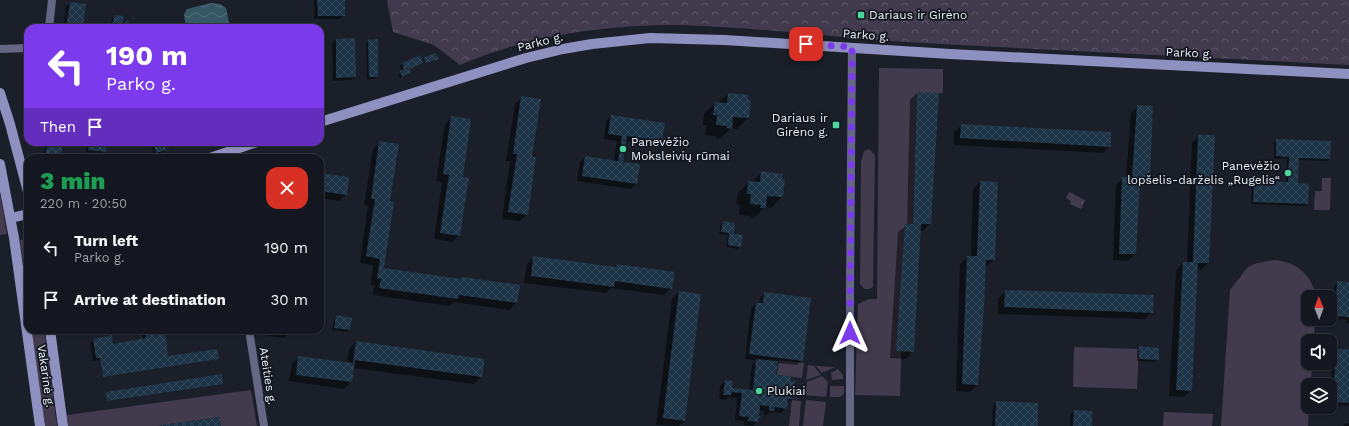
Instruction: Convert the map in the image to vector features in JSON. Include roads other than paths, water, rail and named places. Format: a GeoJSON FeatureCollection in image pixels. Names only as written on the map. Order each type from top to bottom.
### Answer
{"type":"FeatureCollection","features":[{"type":"Feature","properties":{"kind":"main road","name":"Parko g."},"geometry":{"type":"LineString","coordinates":[[324,121],[526,58],[592,44],[650,38],[725,40],[950,54],[1349,74]]}},
{"type":"Feature","properties":{"kind":"main road"},"geometry":{"type":"LineString","coordinates":[[0,93],[24,177]]}},
{"type":"Feature","properties":{"kind":"main road"},"geometry":{"type":"LineString","coordinates":[[225,154],[246,146]]}},
{"type":"Feature","properties":{"kind":"main road","name":"Vakarinė g."},"geometry":{"type":"LineString","coordinates":[[0,164],[10,218],[24,315]]}},
{"type":"Feature","properties":{"kind":"main road"},"geometry":{"type":"LineString","coordinates":[[10,218],[24,215]]}},
{"type":"Feature","properties":{"kind":"main road","name":"Vakarinė g."},"geometry":{"type":"LineString","coordinates":[[27,334],[40,426]]}},
{"type":"Feature","properties":{"kind":"main road","name":"Vakarinė g."},"geometry":{"type":"LineString","coordinates":[[51,334],[63,426]]}},
{"type":"Feature","properties":{"kind":"street"},"geometry":{"type":"LineString","coordinates":[[49,24],[52,0]]}},
{"type":"Feature","properties":{"kind":"street"},"geometry":{"type":"LineString","coordinates":[[850,426],[852,47]]}},
{"type":"Feature","properties":{"kind":"street"},"geometry":{"type":"LineString","coordinates":[[0,49],[24,48]]}},
{"type":"Feature","properties":{"kind":"street","name":"Ateities g."},"geometry":{"type":"LineString","coordinates":[[250,334],[264,426]]}},
{"type":"Feature","properties":{"kind":"water"},"geometry":{"type":"Polygon","coordinates":[[[211,3],[220,4],[226,8],[229,24],[185,24],[184,14],[187,9],[211,3]]]}},
{"type":"Feature","properties":{"kind":"place","name":"Dariaus ir Girėno"},"geometry":{"type":"Point","coordinates":[861,15]}},
{"type":"Feature","properties":{"kind":"place","name":"Dariaus ir Girėno g."},"geometry":{"type":"Point","coordinates":[836,125]}},
{"type":"Feature","properties":{"kind":"place","name":"Panevėžio Moksleivių rūmai"},"geometry":{"type":"Point","coordinates":[623,149]}},
{"type":"Feature","properties":{"kind":"place","name":"Panevėžio lopšelis-darželis „Rugelis“"},"geometry":{"type":"Point","coordinates":[1288,173]}},
{"type":"Feature","properties":{"kind":"place","name":"Plukiai"},"geometry":{"type":"Point","coordinates":[759,391]}}]}
